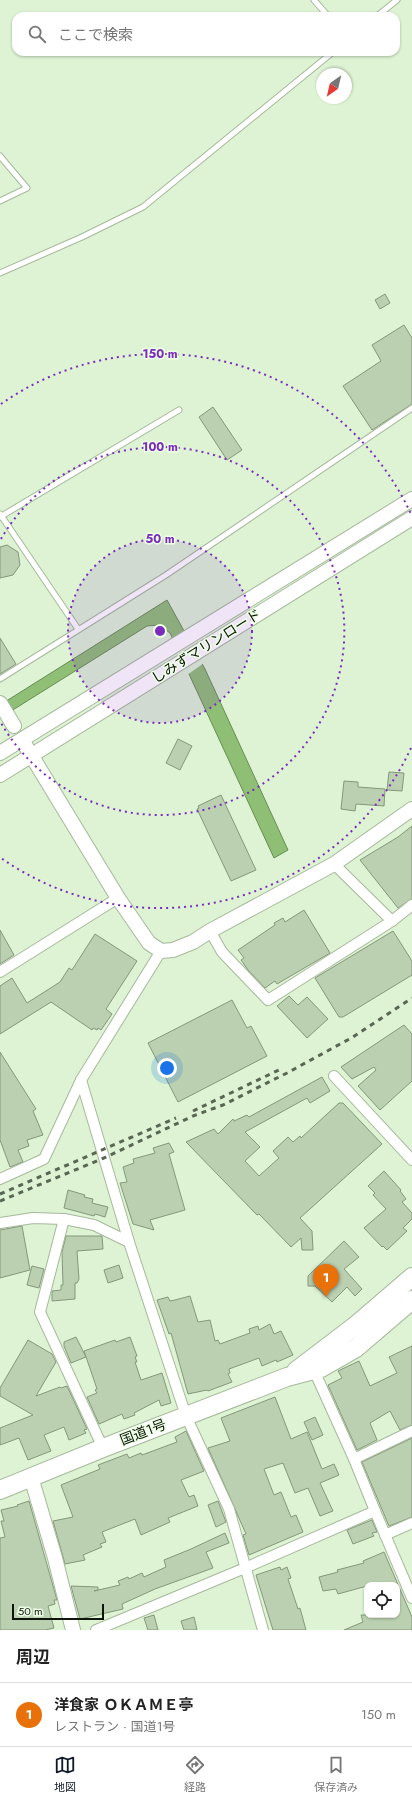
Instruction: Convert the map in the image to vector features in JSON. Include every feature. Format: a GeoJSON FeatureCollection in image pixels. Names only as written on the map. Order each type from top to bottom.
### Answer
{"type":"FeatureCollection","features":[{"type":"Feature","properties":{"kind":"highway","name":"国道1号"},"geometry":{"type":"LineString","coordinates":[[0,1490],[103,1448],[287,1377],[312,1365],[335,1341],[412,1277]]}},
{"type":"Feature","properties":{"kind":"highway","name":"国道1号"},"geometry":{"type":"LineString","coordinates":[[312,1365],[321,1368],[356,1348],[408,1307]]}},
{"type":"Feature","properties":{"kind":"street","name":"しみずマリンロード"},"geometry":{"type":"LineString","coordinates":[[0,753],[412,499]]}},
{"type":"Feature","properties":{"kind":"street","name":"しみずマリンロード"},"geometry":{"type":"LineString","coordinates":[[0,774],[412,518]]}},
{"type":"Feature","properties":{"kind":"street"},"geometry":{"type":"LineString","coordinates":[[0,703],[14,726]]}},
{"type":"Feature","properties":{"kind":"street"},"geometry":{"type":"LineString","coordinates":[[22,740],[118,898],[149,943],[161,952],[173,950],[193,942],[210,931],[334,864],[412,809]]}},
{"type":"Feature","properties":{"kind":"street"},"geometry":{"type":"LineString","coordinates":[[334,864],[392,921]]}},
{"type":"Feature","properties":{"kind":"street"},"geometry":{"type":"LineString","coordinates":[[0,972],[118,898]]}},
{"type":"Feature","properties":{"kind":"street"},"geometry":{"type":"LineString","coordinates":[[210,931],[222,952],[268,1000],[392,921],[412,905]]}},
{"type":"Feature","properties":{"kind":"street"},"geometry":{"type":"LineString","coordinates":[[0,1179],[44,1159],[82,1080],[161,952]]}},
{"type":"Feature","properties":{"kind":"street"},"geometry":{"type":"LineString","coordinates":[[334,1076],[412,1160]]}},
{"type":"Feature","properties":{"kind":"street"},"geometry":{"type":"LineString","coordinates":[[82,1080],[129,1242],[186,1416],[229,1509],[263,1630]]}},
{"type":"Feature","properties":{"kind":"street"},"geometry":{"type":"LineString","coordinates":[[0,1223],[33,1218],[64,1219],[94,1225],[129,1242]]}},
{"type":"Feature","properties":{"kind":"street"},"geometry":{"type":"LineString","coordinates":[[64,1219],[40,1312],[103,1448]]}},
{"type":"Feature","properties":{"kind":"street"},"geometry":{"type":"LineString","coordinates":[[335,1341],[340,1343],[346,1342],[380,1317],[408,1307]]}},
{"type":"Feature","properties":{"kind":"street"},"geometry":{"type":"LineString","coordinates":[[312,1365],[412,1598]]}},
{"type":"Feature","properties":{"kind":"street"},"geometry":{"type":"LineString","coordinates":[[354,1460],[412,1431]]}},
{"type":"Feature","properties":{"kind":"street"},"geometry":{"type":"LineString","coordinates":[[31,1477],[55,1558],[73,1630]]}},
{"type":"Feature","properties":{"kind":"street"},"geometry":{"type":"LineString","coordinates":[[96,1630],[245,1568],[374,1511]]}},
{"type":"Feature","properties":{"kind":"street"},"geometry":{"type":"LineString","coordinates":[[385,1535],[412,1523]]}},
{"type":"Feature","properties":{"kind":"lane"},"geometry":{"type":"LineString","coordinates":[[314,0],[324,12]]}},
{"type":"Feature","properties":{"kind":"lane"},"geometry":{"type":"LineString","coordinates":[[382,12],[397,0]]}},
{"type":"Feature","properties":{"kind":"lane"},"geometry":{"type":"LineString","coordinates":[[0,273],[143,207],[328,56]]}},
{"type":"Feature","properties":{"kind":"lane"},"geometry":{"type":"LineString","coordinates":[[0,156],[27,188],[0,201]]}},
{"type":"Feature","properties":{"kind":"lane"},"geometry":{"type":"LineString","coordinates":[[0,679],[166,575],[412,408]]}},
{"type":"Feature","properties":{"kind":"lane"},"geometry":{"type":"LineString","coordinates":[[78,629],[0,516],[179,410]]}},
{"type":"Feature","properties":{"kind":"lane"},"geometry":{"type":"LineString","coordinates":[[14,726],[22,740]]}},
{"type":"Feature","properties":{"kind":"shaded area"},"geometry":{"type":"Polygon","coordinates":[[[167,600],[205,669],[288,850],[274,858],[170,633],[159,625],[147,626],[0,718],[0,705],[167,600]]]}},
{"type":"Feature","properties":{"kind":"pier"},"geometry":{"type":"Polygon","coordinates":[[[186,629],[204,663],[187,675],[170,640],[186,629]]]}},
{"type":"Feature","properties":{"kind":"building"},"geometry":{"type":"Polygon","coordinates":[[[385,294],[390,303],[380,309],[375,300],[385,294]]]}},
{"type":"Feature","properties":{"kind":"building"},"geometry":{"type":"Polygon","coordinates":[[[404,325],[412,338],[412,404],[372,430],[343,386],[381,361],[372,345],[404,325]]]}},
{"type":"Feature","properties":{"kind":"building"},"geometry":{"type":"Polygon","coordinates":[[[213,407],[242,450],[227,460],[199,417],[213,407]]]}},
{"type":"Feature","properties":{"kind":"building"},"geometry":{"type":"Polygon","coordinates":[[[7,545],[18,552],[20,565],[13,575],[0,578],[0,547],[7,545]]]}},
{"type":"Feature","properties":{"kind":"building"},"geometry":{"type":"Polygon","coordinates":[[[0,638],[16,664],[0,674],[0,638]]]}},
{"type":"Feature","properties":{"kind":"building"},"geometry":{"type":"Polygon","coordinates":[[[178,739],[192,746],[180,770],[166,763],[178,739]]]}},
{"type":"Feature","properties":{"kind":"building"},"geometry":{"type":"Polygon","coordinates":[[[389,772],[404,773],[402,791],[387,790],[389,772]]]}},
{"type":"Feature","properties":{"kind":"building"},"geometry":{"type":"Polygon","coordinates":[[[344,781],[358,782],[358,787],[385,789],[384,806],[356,804],[355,811],[341,809],[344,781]]]}},
{"type":"Feature","properties":{"kind":"building"},"geometry":{"type":"Polygon","coordinates":[[[221,795],[256,870],[231,881],[197,809],[199,808],[198,806],[221,795]]]}},
{"type":"Feature","properties":{"kind":"building"},"geometry":{"type":"Polygon","coordinates":[[[412,826],[412,899],[398,908],[360,860],[398,837],[412,826]]]}},
{"type":"Feature","properties":{"kind":"building"},"geometry":{"type":"Polygon","coordinates":[[[304,910],[330,953],[277,984],[275,981],[265,988],[248,970],[241,960],[244,958],[238,950],[275,925],[274,923],[283,918],[285,922],[304,910]]]}},
{"type":"Feature","properties":{"kind":"building"},"geometry":{"type":"Polygon","coordinates":[[[0,930],[14,955],[0,964],[0,930]]]}},
{"type":"Feature","properties":{"kind":"building"},"geometry":{"type":"Polygon","coordinates":[[[393,931],[412,961],[412,975],[343,1017],[339,1017],[315,978],[393,931]]]}},
{"type":"Feature","properties":{"kind":"building"},"geometry":{"type":"Polygon","coordinates":[[[95,934],[137,961],[106,1009],[112,1014],[101,1030],[98,1028],[97,1030],[93,1028],[92,1030],[51,1002],[0,1034],[0,986],[12,978],[27,1003],[60,982],[69,968],[72,970],[95,934]]]}},
{"type":"Feature","properties":{"kind":"building"},"geometry":{"type":"Polygon","coordinates":[[[289,996],[298,1005],[307,997],[328,1019],[307,1038],[277,1006],[289,996]]]}},
{"type":"Feature","properties":{"kind":"building"},"geometry":{"type":"Polygon","coordinates":[[[232,1000],[247,1028],[251,1026],[267,1056],[178,1102],[148,1043],[232,1000]]]}},
{"type":"Feature","properties":{"kind":"building"},"geometry":{"type":"Polygon","coordinates":[[[404,1025],[412,1034],[412,1081],[380,1110],[358,1086],[376,1070],[374,1067],[352,1079],[341,1067],[404,1025]]]}},
{"type":"Feature","properties":{"kind":"building"},"geometry":{"type":"Polygon","coordinates":[[[0,1052],[36,1109],[33,1111],[43,1135],[27,1140],[29,1146],[18,1150],[23,1162],[10,1167],[0,1140],[0,1052]]]}},
{"type":"Feature","properties":{"kind":"building"},"geometry":{"type":"Polygon","coordinates":[[[322,1077],[330,1091],[310,1103],[307,1098],[245,1132],[260,1147],[245,1161],[259,1176],[279,1158],[273,1151],[288,1137],[293,1142],[300,1136],[301,1138],[339,1103],[343,1103],[382,1144],[300,1218],[312,1231],[313,1250],[302,1250],[301,1238],[291,1247],[259,1214],[257,1215],[186,1142],[214,1129],[218,1134],[233,1119],[234,1121],[247,1115],[249,1117],[322,1077]]]}},
{"type":"Feature","properties":{"kind":"building"},"geometry":{"type":"Polygon","coordinates":[[[169,1143],[174,1152],[169,1154],[185,1210],[150,1220],[154,1230],[133,1224],[120,1183],[127,1182],[123,1167],[134,1163],[133,1159],[155,1153],[153,1148],[169,1143]]]}},
{"type":"Feature","properties":{"kind":"building"},"geometry":{"type":"Polygon","coordinates":[[[384,1171],[401,1190],[400,1191],[406,1199],[402,1202],[412,1213],[412,1219],[403,1228],[407,1231],[387,1250],[383,1246],[382,1247],[364,1228],[386,1209],[373,1195],[375,1193],[368,1186],[384,1171]]]}},
{"type":"Feature","properties":{"kind":"building"},"geometry":{"type":"Polygon","coordinates":[[[68,1190],[93,1199],[92,1203],[108,1207],[105,1217],[95,1214],[94,1216],[64,1208],[68,1190]]]}},
{"type":"Feature","properties":{"kind":"building"},"geometry":{"type":"Polygon","coordinates":[[[22,1226],[30,1270],[0,1278],[0,1230],[22,1226]]]}},
{"type":"Feature","properties":{"kind":"building"},"geometry":{"type":"Polygon","coordinates":[[[66,1236],[102,1236],[103,1249],[77,1251],[79,1279],[77,1283],[75,1283],[75,1299],[52,1301],[52,1291],[61,1290],[61,1285],[63,1285],[62,1252],[66,1236]]]}},
{"type":"Feature","properties":{"kind":"building"},"geometry":{"type":"Polygon","coordinates":[[[344,1241],[359,1257],[344,1269],[362,1289],[355,1296],[347,1287],[332,1302],[315,1286],[308,1286],[308,1276],[344,1241]]]}},
{"type":"Feature","properties":{"kind":"building"},"geometry":{"type":"Polygon","coordinates":[[[119,1265],[123,1278],[108,1283],[104,1270],[119,1265]]]}},
{"type":"Feature","properties":{"kind":"building"},"geometry":{"type":"Polygon","coordinates":[[[32,1266],[44,1269],[39,1288],[27,1285],[32,1266]]]}},
{"type":"Feature","properties":{"kind":"building"},"geometry":{"type":"Polygon","coordinates":[[[190,1296],[198,1322],[210,1320],[215,1341],[218,1340],[220,1344],[250,1333],[249,1329],[258,1326],[259,1330],[270,1324],[274,1334],[281,1331],[293,1355],[277,1362],[276,1360],[262,1366],[259,1358],[229,1369],[230,1373],[228,1374],[232,1382],[208,1391],[188,1394],[171,1333],[169,1334],[157,1300],[168,1297],[170,1301],[190,1296]]]}},
{"type":"Feature","properties":{"kind":"building"},"geometry":{"type":"Polygon","coordinates":[[[76,1337],[86,1357],[71,1363],[64,1346],[64,1342],[76,1337]]]}},
{"type":"Feature","properties":{"kind":"building"},"geometry":{"type":"Polygon","coordinates":[[[130,1337],[137,1356],[135,1357],[137,1362],[135,1362],[141,1380],[162,1373],[171,1403],[161,1406],[159,1400],[134,1413],[135,1415],[124,1419],[122,1414],[99,1424],[87,1397],[97,1393],[95,1390],[97,1389],[84,1351],[115,1340],[116,1342],[130,1337]]]}},
{"type":"Feature","properties":{"kind":"building"},"geometry":{"type":"Polygon","coordinates":[[[28,1340],[52,1354],[56,1362],[36,1396],[67,1386],[87,1429],[84,1430],[86,1433],[69,1440],[64,1427],[44,1435],[51,1451],[28,1460],[19,1438],[0,1445],[0,1428],[33,1415],[0,1396],[0,1388],[28,1340]]]}},
{"type":"Feature","properties":{"kind":"building"},"geometry":{"type":"Polygon","coordinates":[[[412,1346],[412,1425],[400,1430],[390,1411],[370,1423],[377,1440],[357,1450],[328,1385],[342,1378],[338,1371],[359,1361],[370,1386],[397,1373],[389,1357],[412,1346]]]}},
{"type":"Feature","properties":{"kind":"building"},"geometry":{"type":"Polygon","coordinates":[[[275,1397],[291,1439],[307,1432],[322,1469],[334,1464],[339,1475],[320,1483],[333,1511],[320,1516],[308,1488],[295,1493],[283,1463],[264,1469],[274,1495],[281,1492],[291,1517],[296,1515],[303,1532],[249,1555],[243,1535],[246,1534],[208,1448],[230,1441],[221,1418],[275,1397]]]}},
{"type":"Feature","properties":{"kind":"building"},"geometry":{"type":"Polygon","coordinates":[[[315,1417],[323,1435],[312,1440],[304,1422],[315,1417]]]}},
{"type":"Feature","properties":{"kind":"building"},"geometry":{"type":"Polygon","coordinates":[[[186,1431],[204,1471],[181,1480],[189,1497],[194,1495],[198,1506],[168,1518],[170,1522],[141,1535],[135,1519],[102,1532],[106,1542],[100,1544],[102,1547],[83,1555],[85,1560],[65,1564],[53,1521],[73,1517],[61,1485],[100,1469],[98,1465],[127,1454],[129,1458],[141,1453],[142,1455],[177,1442],[175,1437],[186,1431]]]}},
{"type":"Feature","properties":{"kind":"building"},"geometry":{"type":"Polygon","coordinates":[[[412,1438],[412,1517],[389,1526],[362,1462],[412,1438]]]}},
{"type":"Feature","properties":{"kind":"building"},"geometry":{"type":"Polygon","coordinates":[[[29,1501],[57,1600],[54,1600],[55,1604],[48,1606],[54,1628],[45,1630],[0,1630],[0,1538],[5,1537],[1,1521],[4,1521],[1,1510],[18,1506],[17,1505],[29,1501]]]}},
{"type":"Feature","properties":{"kind":"building"},"geometry":{"type":"Polygon","coordinates":[[[218,1501],[226,1522],[216,1527],[208,1505],[218,1501]]]}},
{"type":"Feature","properties":{"kind":"building"},"geometry":{"type":"Polygon","coordinates":[[[372,1520],[377,1532],[372,1533],[374,1536],[353,1544],[347,1530],[372,1520]]]}},
{"type":"Feature","properties":{"kind":"building"},"geometry":{"type":"Polygon","coordinates":[[[225,1533],[229,1543],[206,1552],[213,1568],[155,1589],[122,1604],[123,1609],[80,1619],[71,1586],[98,1587],[98,1590],[94,1591],[120,1585],[118,1581],[128,1577],[129,1579],[142,1573],[144,1577],[166,1567],[164,1560],[225,1533]]]}},
{"type":"Feature","properties":{"kind":"building"},"geometry":{"type":"Polygon","coordinates":[[[384,1552],[397,1582],[364,1582],[364,1587],[338,1594],[336,1589],[323,1591],[319,1577],[338,1572],[337,1570],[364,1563],[363,1561],[384,1552]]]}},
{"type":"Feature","properties":{"kind":"building"},"geometry":{"type":"Polygon","coordinates":[[[280,1567],[281,1570],[287,1567],[291,1578],[288,1579],[298,1609],[300,1608],[306,1630],[273,1630],[256,1575],[280,1567]]]}},
{"type":"Feature","properties":{"kind":"building"},"geometry":{"type":"Polygon","coordinates":[[[400,1589],[412,1617],[412,1630],[344,1630],[363,1622],[361,1615],[364,1615],[364,1618],[400,1618],[400,1589]]]}},
{"type":"Feature","properties":{"kind":"building"},"geometry":{"type":"Polygon","coordinates":[[[154,1615],[158,1630],[148,1630],[144,1618],[154,1615]]]}},
{"type":"Feature","properties":{"kind":"building"},"geometry":{"type":"Polygon","coordinates":[[[194,1617],[197,1630],[184,1630],[181,1621],[194,1617]]]}},
{"type":"Feature","properties":{"kind":"railway"},"geometry":{"type":"LineString","coordinates":[[0,1201],[104,1158],[193,1116],[223,1105],[287,1073],[353,1037],[412,998]]}},
{"type":"Feature","properties":{"kind":"railway"},"geometry":{"type":"LineString","coordinates":[[193,1111],[283,1068]]}},
{"type":"Feature","properties":{"kind":"railway"},"geometry":{"type":"LineString","coordinates":[[0,1194],[176,1118]]}},
{"type":"Feature","properties":{"kind":"place","name":"洋食家 ＯＫＡＭＥ亭"},"geometry":{"type":"Point","coordinates":[326,1297]}}]}
